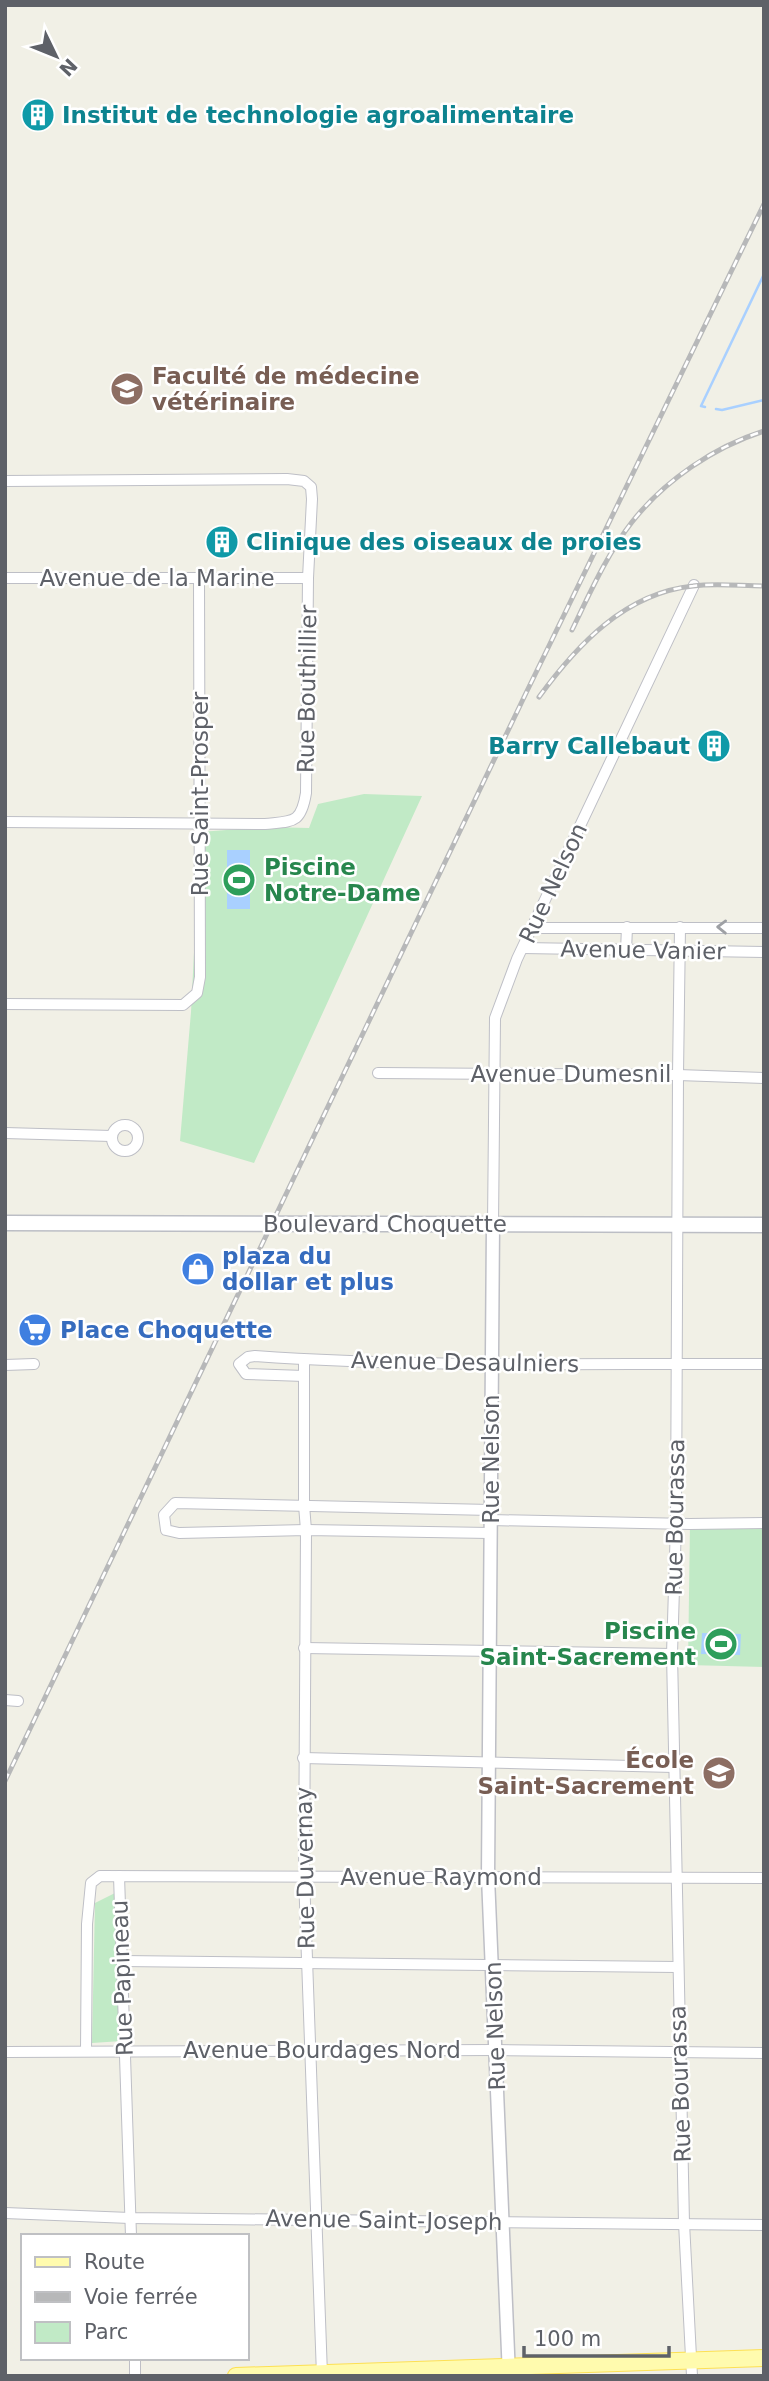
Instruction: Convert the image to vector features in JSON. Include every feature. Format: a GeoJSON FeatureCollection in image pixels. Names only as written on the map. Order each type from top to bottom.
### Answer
{"type":"FeatureCollection","features":[{"type":"Feature","properties":{"kind":"main road","name":"Boulevard Choquette"},"geometry":{"type":"LineString","coordinates":[[5,1223],[764,1225]]}},
{"type":"Feature","properties":{"kind":"main road"},"geometry":{"type":"LineString","coordinates":[[236,2376],[509,2371],[691,2359],[764,2358]]}},
{"type":"Feature","properties":{"kind":"street","name":"Rue Bouthillier"},"geometry":{"type":"LineString","coordinates":[[5,481],[287,479],[304,481],[311,487],[306,793],[303,810],[293,821],[265,824],[5,822]]}},
{"type":"Feature","properties":{"kind":"street","name":"Rue Saint-Prosper"},"geometry":{"type":"LineString","coordinates":[[5,1004],[183,1005],[197,993],[200,977],[200,577]]}},
{"type":"Feature","properties":{"kind":"street","name":"Avenue de la Marine"},"geometry":{"type":"LineString","coordinates":[[5,578],[309,578]]}},
{"type":"Feature","properties":{"kind":"street","name":"Rue Nelson"},"geometry":{"type":"LineString","coordinates":[[509,2371],[488,1877],[495,1018],[532,928],[694,585]]}},
{"type":"Feature","properties":{"kind":"street"},"geometry":{"type":"LineString","coordinates":[[626,951],[627,927]]}},
{"type":"Feature","properties":{"kind":"street","name":"Rue Bourassa"},"geometry":{"type":"LineString","coordinates":[[680,927],[676,1522],[672,1654],[679,2052],[692,2376]]}},
{"type":"Feature","properties":{"kind":"street","name":"Avenue Vanier"},"geometry":{"type":"LineString","coordinates":[[532,928],[764,928]]}},
{"type":"Feature","properties":{"kind":"street","name":"Avenue Vanier"},"geometry":{"type":"LineString","coordinates":[[523,948],[764,952]]}},
{"type":"Feature","properties":{"kind":"street","name":"Avenue Dumesnil"},"geometry":{"type":"LineString","coordinates":[[378,1073],[764,1078]]}},
{"type":"Feature","properties":{"kind":"street"},"geometry":{"type":"LineString","coordinates":[[5,1133],[111,1136]]}},
{"type":"Feature","properties":{"kind":"street","name":"Avenue Desaulniers"},"geometry":{"type":"LineString","coordinates":[[304,1376],[246,1374],[239,1364],[248,1357],[255,1356],[304,1360],[492,1363],[764,1364]]}},
{"type":"Feature","properties":{"kind":"street","name":"Rue Duvernay"},"geometry":{"type":"LineString","coordinates":[[304,1360],[304,1876],[322,2374]]}},
{"type":"Feature","properties":{"kind":"street"},"geometry":{"type":"LineString","coordinates":[[5,1365],[34,1364]]}},
{"type":"Feature","properties":{"kind":"street"},"geometry":{"type":"LineString","coordinates":[[491,1521],[304,1505],[176,1503],[164,1515],[166,1530],[179,1533],[491,1521],[764,1523]]}},
{"type":"Feature","properties":{"kind":"street"},"geometry":{"type":"LineString","coordinates":[[304,1648],[672,1654]]}},
{"type":"Feature","properties":{"kind":"street"},"geometry":{"type":"LineString","coordinates":[[5,1700],[18,1700]]}},
{"type":"Feature","properties":{"kind":"street"},"geometry":{"type":"LineString","coordinates":[[303,1758],[674,1767]]}},
{"type":"Feature","properties":{"kind":"street","name":"Rue Papineau"},"geometry":{"type":"LineString","coordinates":[[86,2051],[87,1924],[91,1883],[100,1876],[118,1876],[131,2234]]}},
{"type":"Feature","properties":{"kind":"street","name":"Avenue Raymond"},"geometry":{"type":"LineString","coordinates":[[118,1876],[764,1878]]}},
{"type":"Feature","properties":{"kind":"street"},"geometry":{"type":"LineString","coordinates":[[122,1961],[677,1967]]}},
{"type":"Feature","properties":{"kind":"street","name":"Avenue Bourdages Nord"},"geometry":{"type":"LineString","coordinates":[[5,2052],[496,2050],[764,2053]]}},
{"type":"Feature","properties":{"kind":"street","name":"Avenue Saint-Joseph"},"geometry":{"type":"LineString","coordinates":[[5,2213],[130,2218],[764,2225]]}},
{"type":"Feature","properties":{"kind":"green space"},"geometry":{"type":"Polygon","coordinates":[[[364,794],[422,796],[254,1163],[180,1141],[191,1012],[200,832],[267,827],[309,828],[318,804],[364,794]]]}},
{"type":"Feature","properties":{"kind":"green space"},"geometry":{"type":"Polygon","coordinates":[[[764,1523],[764,1667],[688,1665],[690,1524],[764,1523]]]}},
{"type":"Feature","properties":{"kind":"green space"},"geometry":{"type":"Polygon","coordinates":[[[115,1893],[122,2041],[92,2043],[95,1903],[115,1893]]]}},
{"type":"Feature","properties":{"kind":"water","name":"Piscine Notre-Dame"},"geometry":{"type":"Polygon","coordinates":[[[227,850],[250,850],[250,909],[227,909],[227,850]]]}},
{"type":"Feature","properties":{"kind":"water","name":"Piscine Saint-Sacrement"},"geometry":{"type":"Polygon","coordinates":[[[702,1633],[741,1634],[740,1655],[701,1654],[702,1633]]]}},
{"type":"Feature","properties":{"kind":"waterway"},"geometry":{"type":"LineString","coordinates":[[705,407],[701,406],[764,274]]}},
{"type":"Feature","properties":{"kind":"waterway"},"geometry":{"type":"LineString","coordinates":[[716,409],[764,400]]}},
{"type":"Feature","properties":{"kind":"railway"},"geometry":{"type":"LineString","coordinates":[[5,1781],[527,691],[764,204]]}},
{"type":"Feature","properties":{"kind":"railway"},"geometry":{"type":"LineString","coordinates":[[572,630],[615,547],[645,507],[675,479],[709,456],[764,431]]}},
{"type":"Feature","properties":{"kind":"railway"},"geometry":{"type":"LineString","coordinates":[[539,697],[586,641],[624,610],[646,599],[693,586],[764,586]]}},
{"type":"Feature","properties":{"kind":"place","name":"Institut de technologie agroalimentaire"},"geometry":{"type":"Point","coordinates":[38,115]}},
{"type":"Feature","properties":{"kind":"place","name":"Faculté de médecine vétérinaire"},"geometry":{"type":"Point","coordinates":[127,389]}},
{"type":"Feature","properties":{"kind":"place","name":"Clinique des oiseaux de proies"},"geometry":{"type":"Point","coordinates":[222,542]}},
{"type":"Feature","properties":{"kind":"place","name":"Barry Callebaut"},"geometry":{"type":"Point","coordinates":[714,746]}},
{"type":"Feature","properties":{"kind":"place","name":"Piscine Notre-Dame"},"geometry":{"type":"Point","coordinates":[239,880]}},
{"type":"Feature","properties":{"kind":"place","name":"plaza du dollar et plus"},"geometry":{"type":"Point","coordinates":[198,1269]}},
{"type":"Feature","properties":{"kind":"place","name":"Place Choquette"},"geometry":{"type":"Point","coordinates":[35,1330]}},
{"type":"Feature","properties":{"kind":"place","name":"Piscine Saint-Sacrement"},"geometry":{"type":"Point","coordinates":[721,1644]}},
{"type":"Feature","properties":{"kind":"place","name":"École Saint-Sacrement"},"geometry":{"type":"Point","coordinates":[719,1773]}}]}
